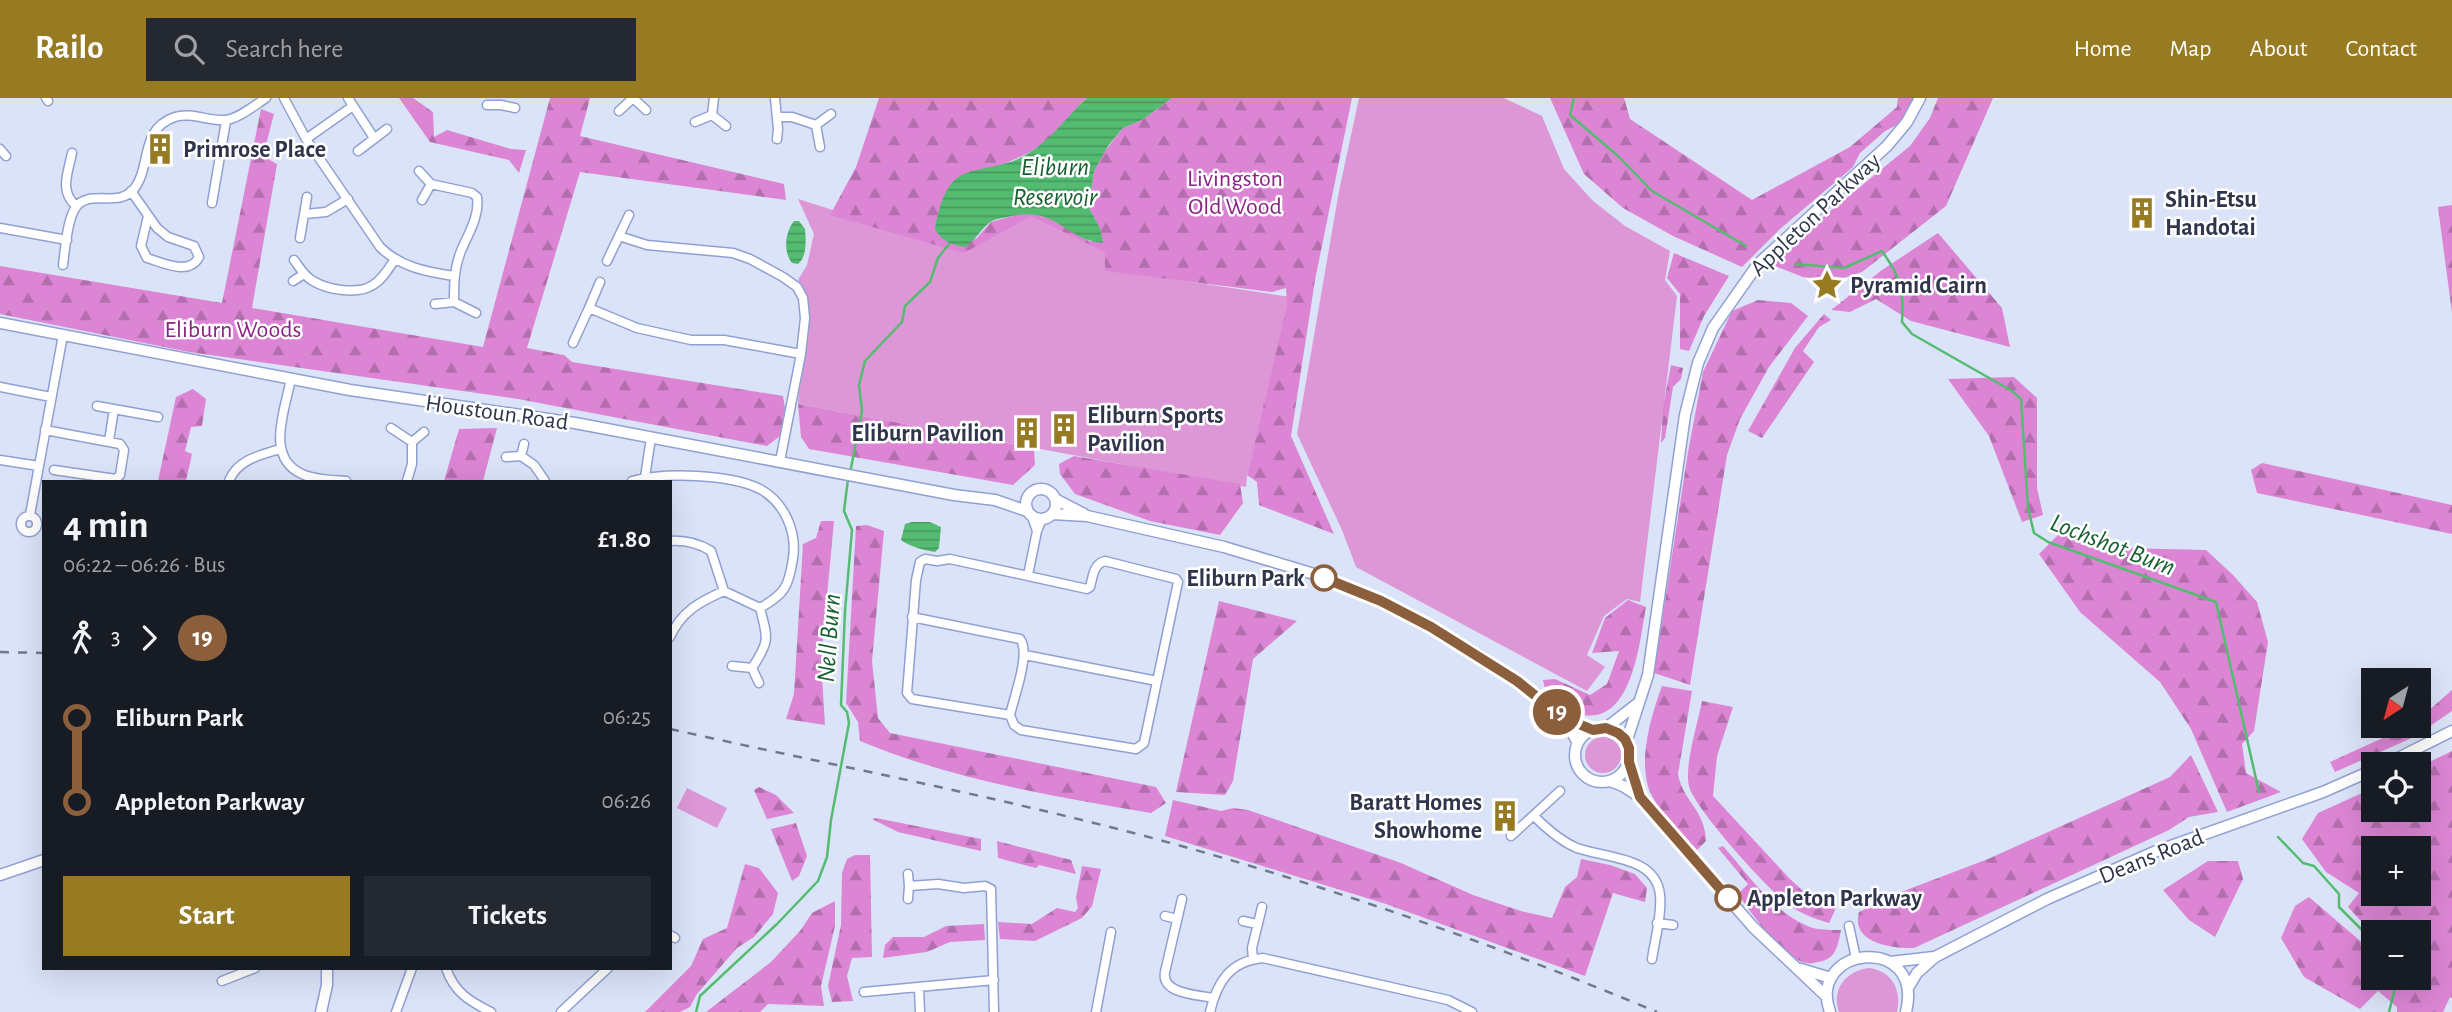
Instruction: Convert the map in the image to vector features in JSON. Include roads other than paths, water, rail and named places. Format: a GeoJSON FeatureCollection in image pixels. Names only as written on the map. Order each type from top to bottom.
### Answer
{"type":"FeatureCollection","features":[{"type":"Feature","properties":{"kind":"street"},"geometry":{"type":"LineString","coordinates":[[63,265],[76,206],[87,199],[127,196],[141,176],[150,138],[161,125],[176,117],[197,116],[226,121],[266,98]]}},
{"type":"Feature","properties":{"kind":"street"},"geometry":{"type":"LineString","coordinates":[[284,98],[306,139],[380,247],[395,259],[424,271],[454,276]]}},
{"type":"Feature","properties":{"kind":"street"},"geometry":{"type":"LineString","coordinates":[[712,115],[714,98]]}},
{"type":"Feature","properties":{"kind":"street"},"geometry":{"type":"LineString","coordinates":[[775,98],[777,139]]}},
{"type":"Feature","properties":{"kind":"street","name":"Appleton Parkway"},"geometry":{"type":"LineString","coordinates":[[1626,743],[1648,675],[1685,415],[1695,375],[1713,328],[1758,264],[1887,146],[1908,122],[1920,98]]}},
{"type":"Feature","properties":{"kind":"street"},"geometry":{"type":"LineString","coordinates":[[619,111],[633,99],[646,110]]}},
{"type":"Feature","properties":{"kind":"street"},"geometry":{"type":"LineString","coordinates":[[487,105],[502,101],[516,108]]}},
{"type":"Feature","properties":{"kind":"street"},"geometry":{"type":"LineString","coordinates":[[306,139],[350,102],[374,138]]}},
{"type":"Feature","properties":{"kind":"street"},"geometry":{"type":"LineString","coordinates":[[816,125],[831,114]]}},
{"type":"Feature","properties":{"kind":"street"},"geometry":{"type":"LineString","coordinates":[[695,122],[712,115]]}},
{"type":"Feature","properties":{"kind":"street"},"geometry":{"type":"LineString","coordinates":[[712,115],[726,126]]}},
{"type":"Feature","properties":{"kind":"street"},"geometry":{"type":"LineString","coordinates":[[778,117],[792,117],[816,125]]}},
{"type":"Feature","properties":{"kind":"street"},"geometry":{"type":"LineString","coordinates":[[212,203],[210,185],[226,121]]}},
{"type":"Feature","properties":{"kind":"street"},"geometry":{"type":"LineString","coordinates":[[816,125],[820,146]]}},
{"type":"Feature","properties":{"kind":"street"},"geometry":{"type":"LineString","coordinates":[[358,151],[387,129]]}},
{"type":"Feature","properties":{"kind":"street"},"geometry":{"type":"LineString","coordinates":[[72,153],[65,191],[76,206]]}},
{"type":"Feature","properties":{"kind":"street"},"geometry":{"type":"LineString","coordinates":[[59,166],[69,168]]}},
{"type":"Feature","properties":{"kind":"street"},"geometry":{"type":"LineString","coordinates":[[419,171],[431,184],[472,193],[477,197],[478,204],[471,232],[460,252],[454,276],[454,302]]}},
{"type":"Feature","properties":{"kind":"street"},"geometry":{"type":"LineString","coordinates":[[422,200],[431,184]]}},
{"type":"Feature","properties":{"kind":"street"},"geometry":{"type":"LineString","coordinates":[[131,191],[148,216],[168,237],[194,246],[200,257],[195,265],[188,268],[147,258],[141,246],[148,216]]}},
{"type":"Feature","properties":{"kind":"street"},"geometry":{"type":"LineString","coordinates":[[300,238],[307,197]]}},
{"type":"Feature","properties":{"kind":"street"},"geometry":{"type":"LineString","coordinates":[[305,214],[326,212],[348,199]]}},
{"type":"Feature","properties":{"kind":"street"},"geometry":{"type":"LineString","coordinates":[[607,261],[629,215]]}},
{"type":"Feature","properties":{"kind":"street"},"geometry":{"type":"LineString","coordinates":[[0,228],[67,240]]}},
{"type":"Feature","properties":{"kind":"street"},"geometry":{"type":"LineString","coordinates":[[619,236],[647,245],[733,253],[750,259],[797,287],[803,298],[805,318],[801,354],[780,461]]}},
{"type":"Feature","properties":{"kind":"street"},"geometry":{"type":"LineString","coordinates":[[294,260],[314,282],[361,290],[371,288],[379,281],[395,259]]}},
{"type":"Feature","properties":{"kind":"street"},"geometry":{"type":"LineString","coordinates":[[293,281],[304,274]]}},
{"type":"Feature","properties":{"kind":"street"},"geometry":{"type":"LineString","coordinates":[[573,343],[600,282]]}},
{"type":"Feature","properties":{"kind":"street"},"geometry":{"type":"LineString","coordinates":[[435,304],[454,302],[476,313]]}},
{"type":"Feature","properties":{"kind":"street"},"geometry":{"type":"LineString","coordinates":[[589,307],[637,328],[691,340],[724,340],[801,354]]}},
{"type":"Feature","properties":{"kind":"street","name":"Houstoun Road"},"geometry":{"type":"LineString","coordinates":[[0,323],[406,400],[562,421],[995,500],[1038,515],[1087,516],[1250,554],[1324,578],[1431,627],[1479,655],[1562,717],[1593,730]]}},
{"type":"Feature","properties":{"kind":"street"},"geometry":{"type":"LineString","coordinates":[[30,515],[63,335]]}},
{"type":"Feature","properties":{"kind":"street"},"geometry":{"type":"LineString","coordinates":[[291,378],[279,439],[280,449],[292,468],[323,480]]}},
{"type":"Feature","properties":{"kind":"street"},"geometry":{"type":"LineString","coordinates":[[0,387],[51,397]]}},
{"type":"Feature","properties":{"kind":"street"},"geometry":{"type":"LineString","coordinates":[[97,406],[158,417]]}},
{"type":"Feature","properties":{"kind":"street"},"geometry":{"type":"LineString","coordinates":[[108,441],[114,409]]}},
{"type":"Feature","properties":{"kind":"street"},"geometry":{"type":"LineString","coordinates":[[391,428],[412,442]]}},
{"type":"Feature","properties":{"kind":"street"},"geometry":{"type":"LineString","coordinates":[[46,430],[120,444],[124,450],[120,475],[116,479],[54,470]]}},
{"type":"Feature","properties":{"kind":"street"},"geometry":{"type":"LineString","coordinates":[[412,442],[424,432]]}},
{"type":"Feature","properties":{"kind":"street"},"geometry":{"type":"LineString","coordinates":[[645,478],[651,438]]}},
{"type":"Feature","properties":{"kind":"street"},"geometry":{"type":"LineString","coordinates":[[407,480],[412,464],[412,442]]}},
{"type":"Feature","properties":{"kind":"street"},"geometry":{"type":"LineString","coordinates":[[521,456],[524,444]]}},
{"type":"Feature","properties":{"kind":"street"},"geometry":{"type":"LineString","coordinates":[[230,480],[237,467],[260,455],[280,449]]}},
{"type":"Feature","properties":{"kind":"street"},"geometry":{"type":"LineString","coordinates":[[506,457],[521,456],[534,465],[544,480]]}},
{"type":"Feature","properties":{"kind":"street"},"geometry":{"type":"LineString","coordinates":[[0,460],[38,466]]}},
{"type":"Feature","properties":{"kind":"street"},"geometry":{"type":"LineString","coordinates":[[636,480],[680,475],[719,479],[761,490],[775,500],[789,521],[794,552],[786,587],[774,600],[760,608]]}},
{"type":"Feature","properties":{"kind":"street","name":"Houstoun Road"},"geometry":{"type":"LineString","coordinates":[[995,500],[1026,499],[1031,492],[1040,488],[1087,516]]}},
{"type":"Feature","properties":{"kind":"street"},"geometry":{"type":"LineString","coordinates":[[1026,499],[1038,515],[1027,575]]}},
{"type":"Feature","properties":{"kind":"street"},"geometry":{"type":"LineString","coordinates":[[1038,515],[1055,510],[1055,499]]}},
{"type":"Feature","properties":{"kind":"street"},"geometry":{"type":"LineString","coordinates":[[30,515],[34,517],[36,527],[25,531],[20,524],[23,517],[30,515]]}},
{"type":"Feature","properties":{"kind":"street"},"geometry":{"type":"LineString","coordinates":[[672,541],[690,542],[711,551],[723,591]]}},
{"type":"Feature","properties":{"kind":"street"},"geometry":{"type":"LineString","coordinates":[[912,617],[1020,639],[1025,655],[1010,715],[1014,725],[1021,730],[1136,749],[1144,743],[1178,582],[1176,579],[1105,561],[1099,562],[1095,567],[1090,587],[1087,589],[950,559],[925,559],[920,562],[912,617],[906,693],[912,699],[1010,715]]}},
{"type":"Feature","properties":{"kind":"street"},"geometry":{"type":"LineString","coordinates":[[672,633],[682,615],[723,591],[760,608]]}},
{"type":"Feature","properties":{"kind":"street"},"geometry":{"type":"LineString","coordinates":[[752,668],[765,648],[767,635],[760,608]]}},
{"type":"Feature","properties":{"kind":"street"},"geometry":{"type":"LineString","coordinates":[[1025,655],[1157,681]]}},
{"type":"Feature","properties":{"kind":"street"},"geometry":{"type":"LineString","coordinates":[[732,666],[752,668]]}},
{"type":"Feature","properties":{"kind":"street"},"geometry":{"type":"LineString","coordinates":[[752,668],[759,683]]}},
{"type":"Feature","properties":{"kind":"street"},"geometry":{"type":"LineString","coordinates":[[1640,701],[1606,728],[1584,735],[1578,743],[1575,761],[1581,772],[1591,780],[1610,781],[1623,786],[1640,797],[1774,948],[1827,997]]}},
{"type":"Feature","properties":{"kind":"street","name":"Houstoun Road"},"geometry":{"type":"LineString","coordinates":[[1562,717],[1578,743]]}},
{"type":"Feature","properties":{"kind":"street"},"geometry":{"type":"LineString","coordinates":[[1606,728],[1618,733],[1626,743],[1640,797]]}},
{"type":"Feature","properties":{"kind":"street"},"geometry":{"type":"LineString","coordinates":[[2410,752],[2452,731]]}},
{"type":"Feature","properties":{"kind":"street"},"geometry":{"type":"LineString","coordinates":[[1610,781],[1622,775],[1629,762]]}},
{"type":"Feature","properties":{"kind":"street","name":"Deans Road"},"geometry":{"type":"LineString","coordinates":[[1908,988],[1917,973],[1935,957],[2047,899],[2154,852],[2323,792],[2361,775]]}},
{"type":"Feature","properties":{"kind":"street"},"geometry":{"type":"LineString","coordinates":[[1511,836],[1560,791]]}},
{"type":"Feature","properties":{"kind":"street"},"geometry":{"type":"LineString","coordinates":[[1534,816],[1554,835],[1574,847],[1636,863],[1650,872],[1660,897],[1652,959]]}},
{"type":"Feature","properties":{"kind":"street"},"geometry":{"type":"LineString","coordinates":[[0,875],[42,861]]}},
{"type":"Feature","properties":{"kind":"street"},"geometry":{"type":"LineString","coordinates":[[908,874],[908,899]]}},
{"type":"Feature","properties":{"kind":"street"},"geometry":{"type":"LineString","coordinates":[[909,886],[938,884],[964,888],[985,886],[991,889],[994,1012]]}},
{"type":"Feature","properties":{"kind":"street"},"geometry":{"type":"LineString","coordinates":[[1182,900],[1165,982],[1168,987],[1214,999]]}},
{"type":"Feature","properties":{"kind":"street"},"geometry":{"type":"LineString","coordinates":[[1254,959],[1252,948],[1262,907]]}},
{"type":"Feature","properties":{"kind":"street"},"geometry":{"type":"LineString","coordinates":[[1165,916],[1177,919]]}},
{"type":"Feature","properties":{"kind":"street"},"geometry":{"type":"LineString","coordinates":[[1243,921],[1257,924]]}},
{"type":"Feature","properties":{"kind":"street"},"geometry":{"type":"LineString","coordinates":[[1657,923],[1673,925]]}},
{"type":"Feature","properties":{"kind":"street"},"geometry":{"type":"LineString","coordinates":[[1830,1012],[1827,997],[1832,978],[1842,965],[1856,958],[1849,926]]}},
{"type":"Feature","properties":{"kind":"street"},"geometry":{"type":"LineString","coordinates":[[1096,1012],[1111,932]]}},
{"type":"Feature","properties":{"kind":"street","name":"Deans Road"},"geometry":{"type":"LineString","coordinates":[[1856,958],[1873,956],[1889,962],[1935,957]]}},
{"type":"Feature","properties":{"kind":"street"},"geometry":{"type":"LineString","coordinates":[[1210,1012],[1218,986],[1226,973],[1243,962],[1254,959],[1273,959],[1448,1000],[1472,1012]]}},
{"type":"Feature","properties":{"kind":"street"},"geometry":{"type":"LineString","coordinates":[[1889,962],[1898,969],[1908,988],[1906,1012]]}},
{"type":"Feature","properties":{"kind":"street"},"geometry":{"type":"LineString","coordinates":[[1794,966],[1832,978]]}},
{"type":"Feature","properties":{"kind":"street"},"geometry":{"type":"LineString","coordinates":[[222,981],[250,970]]}},
{"type":"Feature","properties":{"kind":"street"},"geometry":{"type":"LineString","coordinates":[[321,1012],[327,985],[327,970]]}},
{"type":"Feature","properties":{"kind":"street"},"geometry":{"type":"LineString","coordinates":[[396,1012],[411,970]]}},
{"type":"Feature","properties":{"kind":"street"},"geometry":{"type":"LineString","coordinates":[[447,970],[456,989],[470,1001],[491,1012]]}},
{"type":"Feature","properties":{"kind":"street"},"geometry":{"type":"LineString","coordinates":[[561,1012],[606,970]]}},
{"type":"Feature","properties":{"kind":"street"},"geometry":{"type":"LineString","coordinates":[[864,992],[994,980]]}},
{"type":"Feature","properties":{"kind":"street"},"geometry":{"type":"LineString","coordinates":[[919,987],[920,1012]]}},
{"type":"Feature","properties":{"kind":"water","name":"Eliburn Reservoir"},"geometry":{"type":"Polygon","coordinates":[[[1087,98],[1172,98],[1142,120],[1123,128],[1108,146],[1094,171],[1089,208],[1100,228],[1103,243],[1079,236],[1049,219],[1025,214],[992,221],[965,247],[941,237],[935,229],[938,215],[946,192],[954,180],[966,173],[1011,162],[1029,153],[1047,139],[1087,98]]]}},
{"type":"Feature","properties":{"kind":"water"},"geometry":{"type":"Polygon","coordinates":[[[794,221],[799,221],[805,229],[804,253],[798,264],[792,263],[786,248],[794,221]]]}},
{"type":"Feature","properties":{"kind":"water"},"geometry":{"type":"Polygon","coordinates":[[[930,522],[941,527],[939,548],[935,552],[901,540],[905,524],[930,522]]]}},
{"type":"Feature","properties":{"kind":"waterway","name":"Lochshot Burn"},"geometry":{"type":"LineString","coordinates":[[1574,98],[1570,115],[1618,156],[1652,191],[1746,246]]}},
{"type":"Feature","properties":{"kind":"waterway","name":"Nell Burn"},"geometry":{"type":"LineString","coordinates":[[850,473],[862,411],[859,385],[865,361],[902,322],[905,306],[930,282],[938,258],[949,244]]}},
{"type":"Feature","properties":{"kind":"waterway","name":"Lochshot Burn"},"geometry":{"type":"LineString","coordinates":[[1795,264],[1844,268],[1882,251],[1902,292],[1902,322],[1912,334],[2012,391],[2021,399],[2028,508],[2034,533],[2048,542],[2216,602],[2259,792]]}},
{"type":"Feature","properties":{"kind":"waterway","name":"Nell Burn"},"geometry":{"type":"LineString","coordinates":[[696,1012],[700,996],[777,924],[818,881],[827,857],[849,723],[847,712],[841,705],[852,530],[844,511],[848,479]]}},
{"type":"Feature","properties":{"kind":"waterway","name":"Lochshot Burn"},"geometry":{"type":"LineString","coordinates":[[2278,837],[2303,863],[2314,866],[2339,894],[2339,907],[2361,929]]}},
{"type":"Feature","properties":{"kind":"waterway","name":"Lochshot Burn"},"geometry":{"type":"LineString","coordinates":[[2389,1012],[2394,990]]}},
{"type":"Feature","properties":{"kind":"railway"},"geometry":{"type":"LineString","coordinates":[[0,652],[42,653]]}},
{"type":"Feature","properties":{"kind":"railway"},"geometry":{"type":"LineString","coordinates":[[672,729],[1024,806],[1206,853],[1402,915],[1595,986],[1657,1012]]}},
{"type":"Feature","properties":{"kind":"place","name":"Primrose Place"},"geometry":{"type":"Point","coordinates":[160,149]}},
{"type":"Feature","properties":{"kind":"place","name":"Shin-Etsu Handotai"},"geometry":{"type":"Point","coordinates":[2142,213]}},
{"type":"Feature","properties":{"kind":"place","name":"Pyramid Cairn"},"geometry":{"type":"Point","coordinates":[1827,285]}},
{"type":"Feature","properties":{"kind":"place","name":"Eliburn Sports Pavilion"},"geometry":{"type":"Point","coordinates":[1064,429]}},
{"type":"Feature","properties":{"kind":"place","name":"Eliburn Pavilion"},"geometry":{"type":"Point","coordinates":[1027,433]}},
{"type":"Feature","properties":{"kind":"place","name":"Eliburn Park"},"geometry":{"type":"Point","coordinates":[1324,578]}},
{"type":"Feature","properties":{"kind":"place","name":"Baratt Homes Showhome"},"geometry":{"type":"Point","coordinates":[1505,816]}},
{"type":"Feature","properties":{"kind":"place","name":"Appleton Parkway"},"geometry":{"type":"Point","coordinates":[1728,898]}},
{"type":"Feature","properties":{"kind":"park label","name":"Livingston Old Wood"},"geometry":{"type":"Point","coordinates":[1235,192]}},
{"type":"Feature","properties":{"kind":"park label","name":"Eliburn Woods"},"geometry":{"type":"Point","coordinates":[233,329]}}]}
